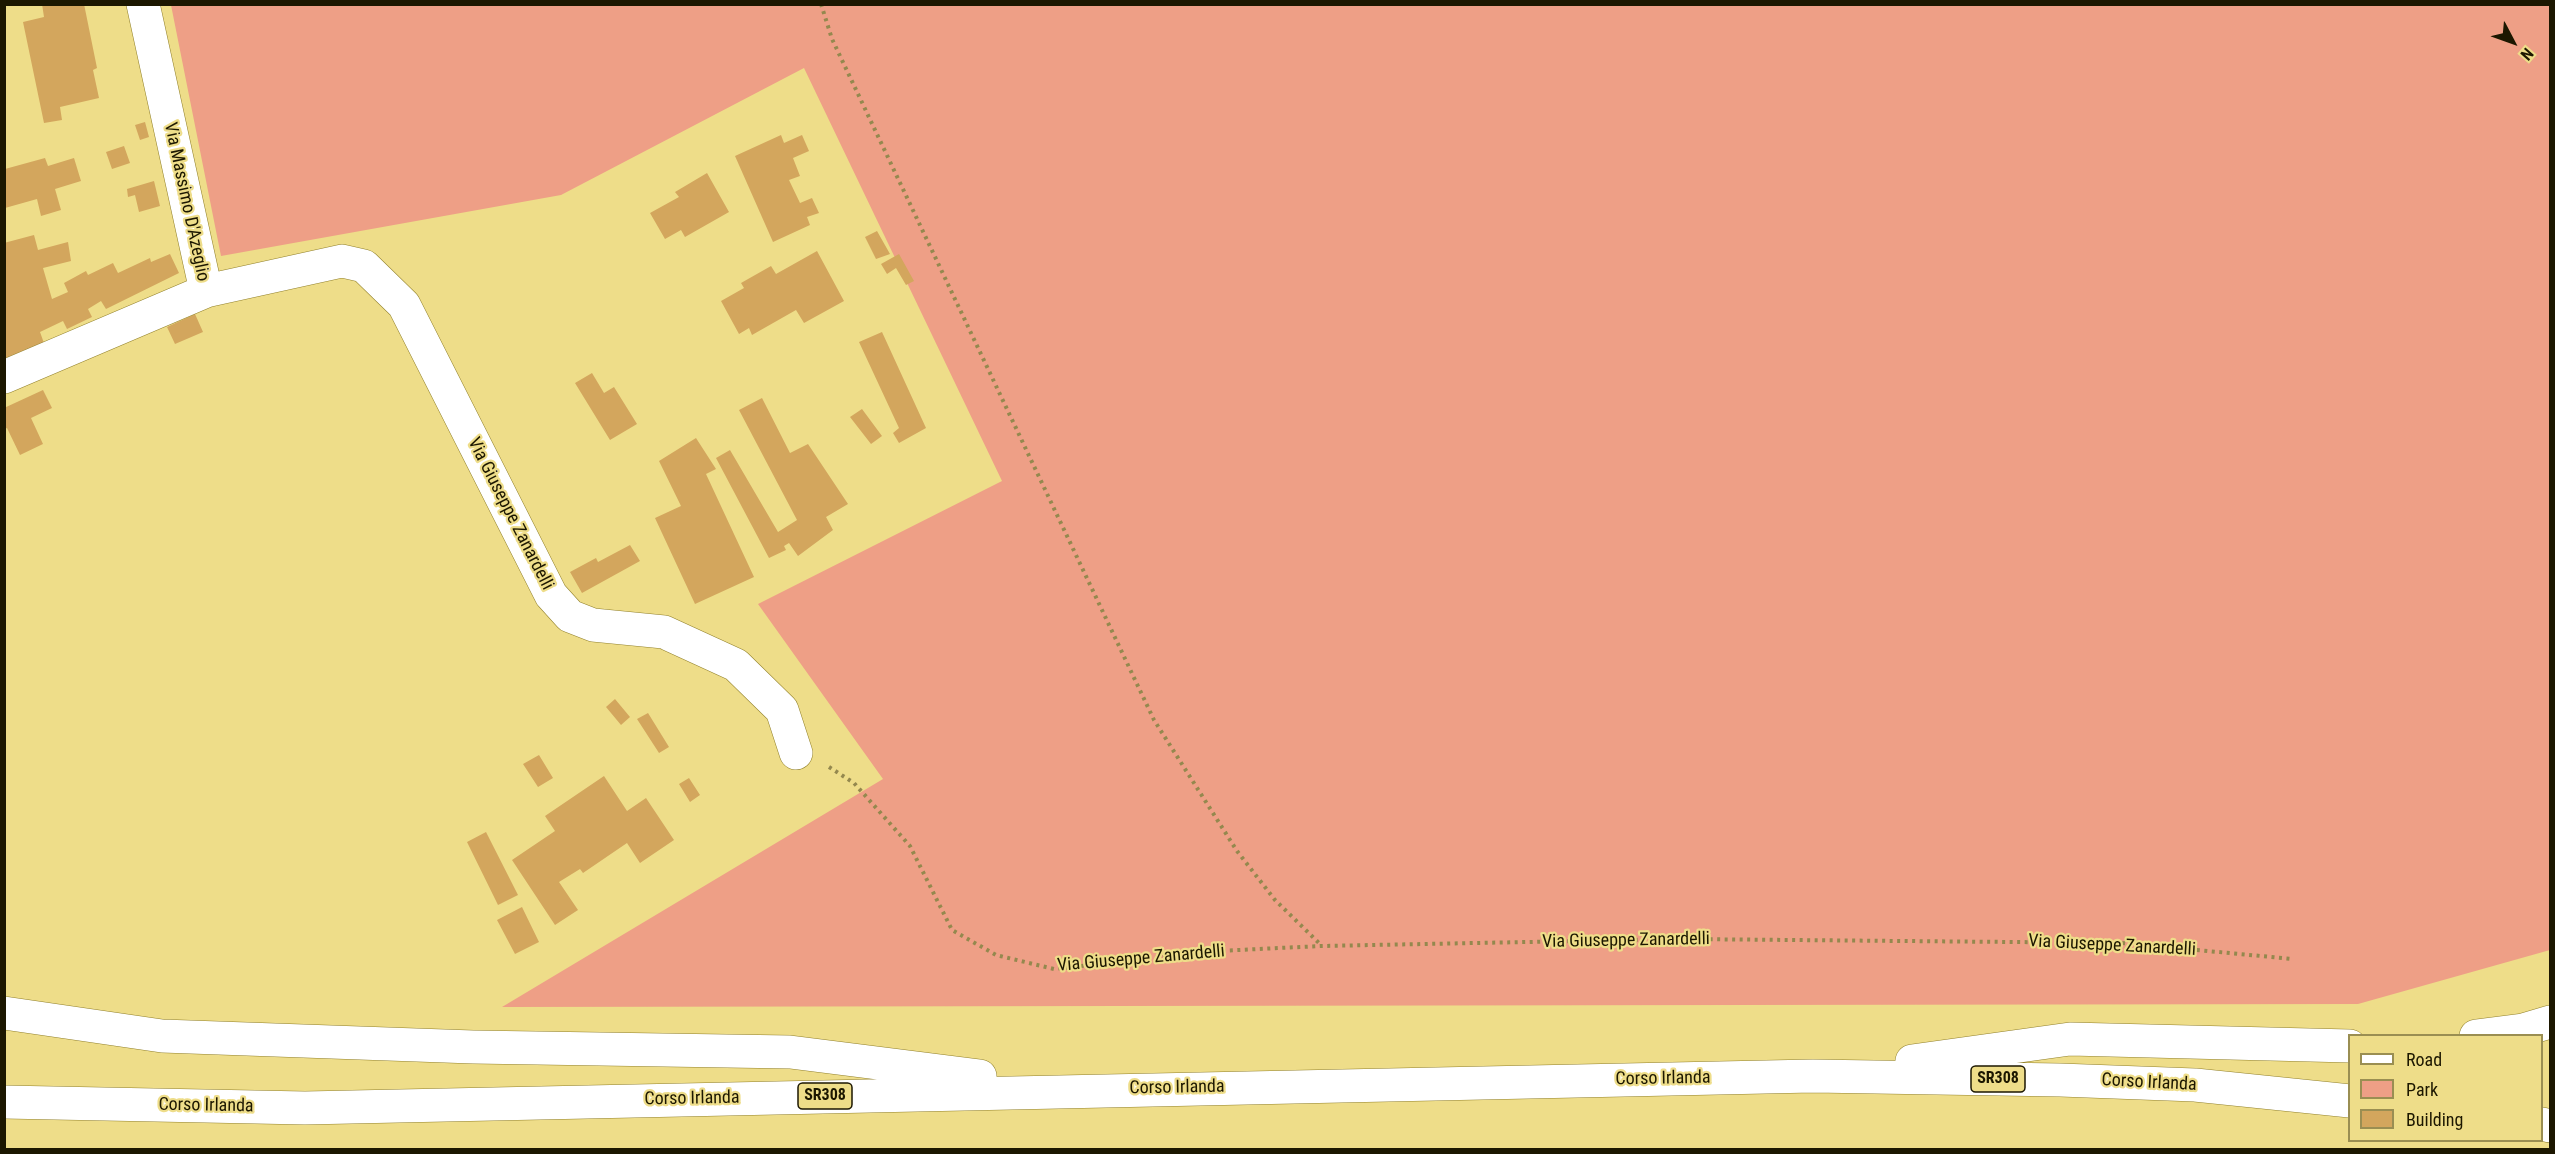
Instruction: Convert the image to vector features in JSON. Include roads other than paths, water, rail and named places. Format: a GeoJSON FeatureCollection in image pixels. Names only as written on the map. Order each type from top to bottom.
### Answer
{"type":"FeatureCollection","features":[{"type":"Feature","properties":{"kind":"main road","name":"Via Massimo D'Azeglio"},"geometry":{"type":"LineString","coordinates":[[4,377],[206,291],[143,4]]}},
{"type":"Feature","properties":{"kind":"main road","name":"Via Giuseppe Zanardelli"},"geometry":{"type":"LineString","coordinates":[[206,291],[342,261],[364,266],[404,305],[551,595],[570,615],[593,625],[664,632],[736,664],[782,710],[796,753]]}},
{"type":"Feature","properties":{"kind":"main road","name":"SR308"},"geometry":{"type":"LineString","coordinates":[[4,1013],[162,1036],[474,1047],[790,1052],[1095,1090]]}},
{"type":"Feature","properties":{"kind":"main road"},"geometry":{"type":"LineString","coordinates":[[2485,1034],[2523,1030],[2550,1022]]}},
{"type":"Feature","properties":{"kind":"main road"},"geometry":{"type":"LineString","coordinates":[[1813,1076],[2070,1039],[2348,1046]]}},
{"type":"Feature","properties":{"kind":"main road","name":"Corso Irlanda"},"geometry":{"type":"LineString","coordinates":[[4,1102],[305,1108],[1813,1076],[2194,1084],[2348,1101]]}}]}
